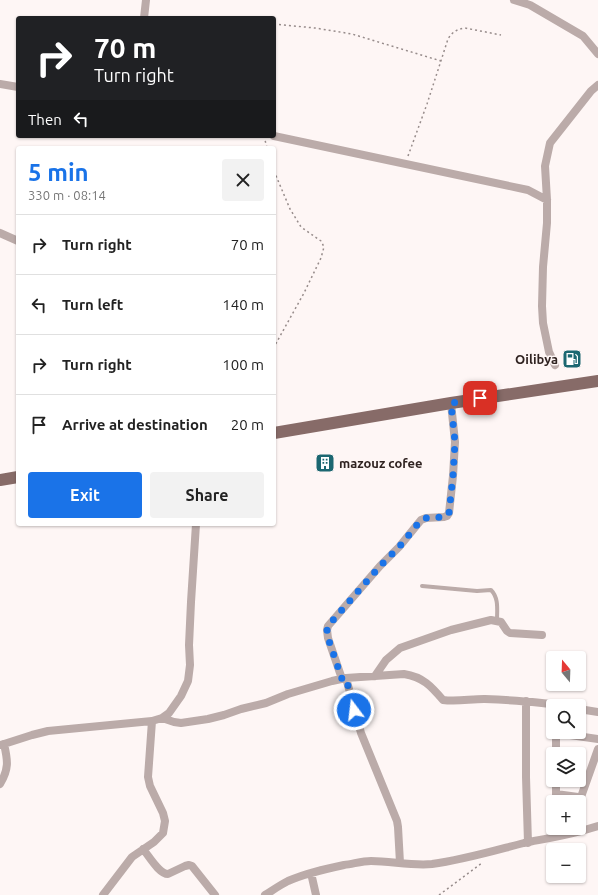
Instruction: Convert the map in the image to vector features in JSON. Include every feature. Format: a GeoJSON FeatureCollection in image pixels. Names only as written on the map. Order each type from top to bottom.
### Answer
{"type":"FeatureCollection","features":[{"type":"Feature","properties":{"kind":"main road"},"geometry":{"type":"LineString","coordinates":[[276,433],[451,403],[598,381]]}},
{"type":"Feature","properties":{"kind":"main road"},"geometry":{"type":"LineString","coordinates":[[0,480],[16,477]]}},
{"type":"Feature","properties":{"kind":"street"},"geometry":{"type":"LineString","coordinates":[[144,16],[146,0]]}},
{"type":"Feature","properties":{"kind":"street"},"geometry":{"type":"LineString","coordinates":[[514,0],[530,5],[583,36],[598,54]]}},
{"type":"Feature","properties":{"kind":"street"},"geometry":{"type":"LineString","coordinates":[[0,84],[16,87]]}},
{"type":"Feature","properties":{"kind":"street"},"geometry":{"type":"LineString","coordinates":[[555,365],[549,352],[543,323],[542,306],[543,267],[547,223],[545,166],[550,144],[591,91],[598,85]]}},
{"type":"Feature","properties":{"kind":"street"},"geometry":{"type":"LineString","coordinates":[[276,136],[528,190],[547,200]]}},
{"type":"Feature","properties":{"kind":"street"},"geometry":{"type":"LineString","coordinates":[[0,233],[16,240]]}},
{"type":"Feature","properties":{"kind":"street"},"geometry":{"type":"LineString","coordinates":[[400,863],[397,821],[361,733],[344,679],[328,638],[327,630],[328,626],[380,566],[399,547],[421,520],[426,518],[444,517],[449,513],[455,442],[451,403]]}},
{"type":"Feature","properties":{"kind":"street"},"geometry":{"type":"LineString","coordinates":[[0,784],[7,767],[7,760],[2,744],[32,734],[48,731],[152,721],[162,718],[168,713],[181,696],[188,681],[190,665],[189,645],[196,526]]}},
{"type":"Feature","properties":{"kind":"street"},"geometry":{"type":"LineString","coordinates":[[375,676],[386,660],[400,648],[451,630],[491,620],[501,622],[510,634],[542,635]]}},
{"type":"Feature","properties":{"kind":"street"},"geometry":{"type":"LineString","coordinates":[[162,718],[181,723],[208,719],[241,709],[254,707],[288,694],[344,679],[404,674],[423,680],[435,690],[443,700],[453,701],[482,699],[526,701],[546,704]]}},
{"type":"Feature","properties":{"kind":"street"},"geometry":{"type":"LineString","coordinates":[[526,701],[528,843]]}},
{"type":"Feature","properties":{"kind":"street"},"geometry":{"type":"LineString","coordinates":[[586,710],[598,712]]}},
{"type":"Feature","properties":{"kind":"street"},"geometry":{"type":"LineString","coordinates":[[103,895],[132,857],[154,842],[163,833],[163,813],[150,786],[148,777],[152,721]]}},
{"type":"Feature","properties":{"kind":"street"},"geometry":{"type":"LineString","coordinates":[[586,737],[598,739]]}},
{"type":"Feature","properties":{"kind":"street"},"geometry":{"type":"LineString","coordinates":[[582,795],[598,749]]}},
{"type":"Feature","properties":{"kind":"street"},"geometry":{"type":"LineString","coordinates":[[586,830],[598,826]]}},
{"type":"Feature","properties":{"kind":"street"},"geometry":{"type":"LineString","coordinates":[[265,895],[287,882],[325,869],[369,861],[430,864],[442,863],[528,843],[548,835]]}},
{"type":"Feature","properties":{"kind":"street"},"geometry":{"type":"LineString","coordinates":[[143,849],[165,874],[187,865],[192,866],[215,895]]}},
{"type":"Feature","properties":{"kind":"street"},"geometry":{"type":"LineString","coordinates":[[311,873],[316,895]]}},
{"type":"Feature","properties":{"kind":"lane"},"geometry":{"type":"LineString","coordinates":[[422,586],[477,591],[491,590],[496,596],[497,620]]}},
{"type":"Feature","properties":{"kind":"path"},"geometry":{"type":"LineString","coordinates":[[276,24],[315,28],[352,34],[440,62]]}},
{"type":"Feature","properties":{"kind":"path"},"geometry":{"type":"LineString","coordinates":[[405,164],[448,39],[451,35],[460,29],[465,28],[501,36]]}},
{"type":"Feature","properties":{"kind":"path"},"geometry":{"type":"LineString","coordinates":[[276,176],[290,209],[301,227],[320,241],[324,247],[321,258],[304,293],[276,343]]}},
{"type":"Feature","properties":{"kind":"path"},"geometry":{"type":"LineString","coordinates":[[439,895],[482,863]]}},
{"type":"Feature","properties":{"kind":"place","name":"Oilibya"},"geometry":{"type":"Point","coordinates":[572,359]}},
{"type":"Feature","properties":{"kind":"place","name":"mazouz cofee"},"geometry":{"type":"Point","coordinates":[325,463]}},
{"type":"Feature","properties":{"kind":"route"},"geometry":{"type":"LineString","coordinates":[[354,710],[346,678],[342,679],[328,638],[328,626],[342,612],[380,566],[414,530],[421,520],[431,517],[442,518],[447,516],[449,513],[455,442],[451,403],[480,398]]}}]}
